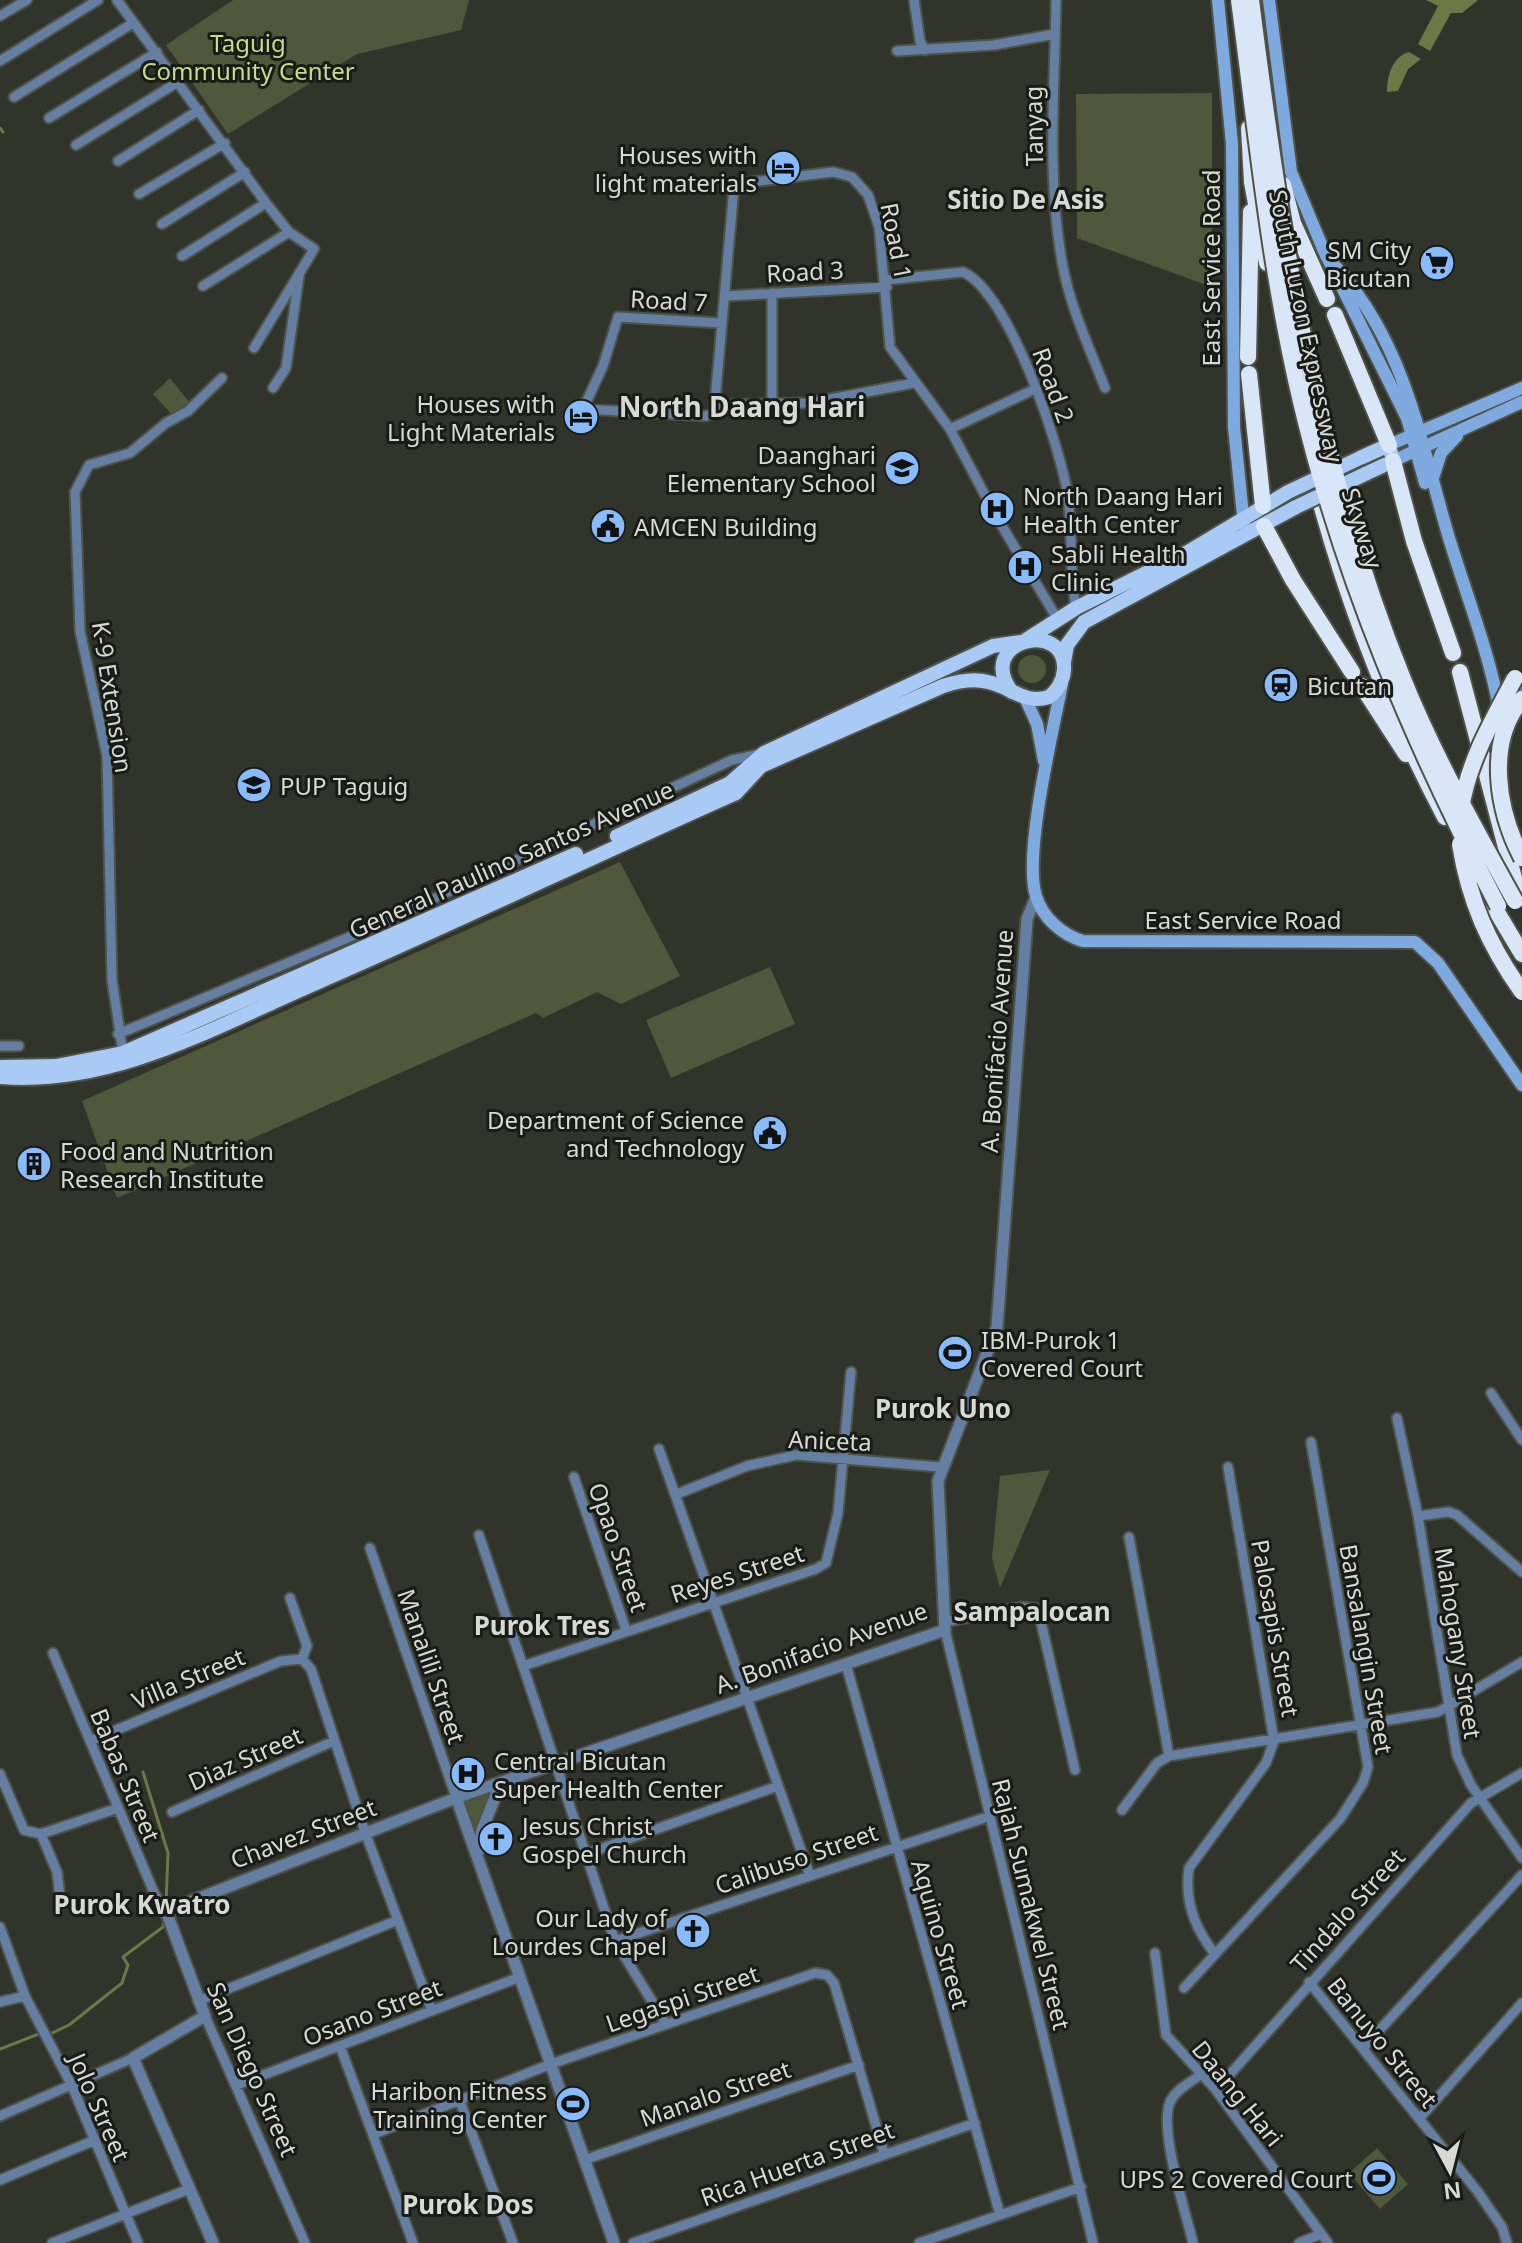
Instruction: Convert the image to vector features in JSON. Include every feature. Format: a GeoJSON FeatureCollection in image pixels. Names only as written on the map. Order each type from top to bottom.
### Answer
{"type":"FeatureCollection","features":[{"type":"Feature","properties":{"kind":"highway","name":"South Luzon Expressway"},"geometry":{"type":"LineString","coordinates":[[1236,0],[1252,182],[1295,409],[1330,537],[1379,671],[1434,795],[1522,954]]}},
{"type":"Feature","properties":{"kind":"highway","name":"Skyway"},"geometry":{"type":"LineString","coordinates":[[1236,0],[1284,322],[1302,408],[1338,533],[1391,684],[1426,764],[1498,906],[1522,946]]}},
{"type":"Feature","properties":{"kind":"highway","name":"Skyway"},"geometry":{"type":"LineString","coordinates":[[1251,0],[1285,248],[1317,405],[1351,529],[1403,679],[1436,756],[1521,904]]}},
{"type":"Feature","properties":{"kind":"highway","name":"South Luzon Expressway"},"geometry":{"type":"LineString","coordinates":[[1258,0],[1283,185],[1323,402],[1355,527],[1380,602],[1441,755],[1521,904]]}},
{"type":"Feature","properties":{"kind":"highway"},"geometry":{"type":"LineString","coordinates":[[1252,182],[1248,366],[1263,506]]}},
{"type":"Feature","properties":{"kind":"highway"},"geometry":{"type":"LineString","coordinates":[[1283,185],[1293,223],[1327,299]]}},
{"type":"Feature","properties":{"kind":"highway"},"geometry":{"type":"LineString","coordinates":[[1335,315],[1391,453],[1414,541],[1453,653]]}},
{"type":"Feature","properties":{"kind":"highway"},"geometry":{"type":"LineString","coordinates":[[1264,526],[1293,580],[1434,795]]}},
{"type":"Feature","properties":{"kind":"highway"},"geometry":{"type":"LineString","coordinates":[[1522,669],[1486,733],[1471,770],[1464,793],[1460,841],[1471,900],[1487,936],[1522,992]]}},
{"type":"Feature","properties":{"kind":"highway"},"geometry":{"type":"LineString","coordinates":[[1460,672],[1521,904]]}},
{"type":"Feature","properties":{"kind":"highway"},"geometry":{"type":"LineString","coordinates":[[1522,697],[1509,721],[1499,771],[1503,813],[1522,858]]}},
{"type":"Feature","properties":{"kind":"main road","name":"East Service Road"},"geometry":{"type":"LineString","coordinates":[[1218,0],[1232,144],[1234,413],[1246,536]]}},
{"type":"Feature","properties":{"kind":"main road"},"geometry":{"type":"LineString","coordinates":[[1269,0],[1291,172],[1326,256],[1349,281],[1384,338],[1413,404],[1415,432],[1439,531],[1459,569]]}},
{"type":"Feature","properties":{"kind":"main road"},"geometry":{"type":"LineString","coordinates":[[1036,897],[1032,864],[1064,662],[1067,645],[1084,622],[1296,507],[1365,474],[1415,432],[1522,388]]}},
{"type":"Feature","properties":{"kind":"main road"},"geometry":{"type":"LineString","coordinates":[[1391,453],[1419,448],[1522,402]]}},
{"type":"Feature","properties":{"kind":"main road"},"geometry":{"type":"LineString","coordinates":[[1433,481],[1441,453],[1469,426]]}},
{"type":"Feature","properties":{"kind":"main road"},"geometry":{"type":"LineString","coordinates":[[1419,448],[1433,481],[1479,628],[1502,718],[1506,805],[1522,844]]}},
{"type":"Feature","properties":{"kind":"main road","name":"General Paulino Santos Avenue"},"geometry":{"type":"LineString","coordinates":[[0,1067],[67,1065],[123,1053],[247,1001],[730,783],[764,753],[993,646],[1024,641],[1076,608],[1145,576],[1288,492],[1360,458],[1391,453]]}},
{"type":"Feature","properties":{"kind":"main road"},"geometry":{"type":"LineString","coordinates":[[1263,506],[1264,526]]}},
{"type":"Feature","properties":{"kind":"main road"},"geometry":{"type":"LineString","coordinates":[[1045,774],[1040,734],[1003,674],[1003,664],[1007,654],[1024,641],[1044,641],[1053,645],[1064,662]]}},
{"type":"Feature","properties":{"kind":"main road","name":"General Paulino Santos Avenue"},"geometry":{"type":"LineString","coordinates":[[0,1077],[42,1078],[134,1062],[392,951],[736,793],[761,766],[935,689],[974,680],[990,682],[1019,696]]}},
{"type":"Feature","properties":{"kind":"main road"},"geometry":{"type":"LineString","coordinates":[[1019,696],[1049,697],[1062,680]]}},
{"type":"Feature","properties":{"kind":"main road","name":"East Service Road"},"geometry":{"type":"LineString","coordinates":[[1036,897],[1061,930],[1083,941],[1415,942],[1438,963],[1522,1085]]}},
{"type":"Feature","properties":{"kind":"street"},"geometry":{"type":"LineString","coordinates":[[0,16],[27,0]]}},
{"type":"Feature","properties":{"kind":"street"},"geometry":{"type":"LineString","coordinates":[[0,61],[98,0]]}},
{"type":"Feature","properties":{"kind":"street"},"geometry":{"type":"LineString","coordinates":[[117,0],[225,143],[266,203],[289,232],[314,249],[254,348]]}},
{"type":"Feature","properties":{"kind":"street"},"geometry":{"type":"LineString","coordinates":[[914,0],[920,41],[925,50]]}},
{"type":"Feature","properties":{"kind":"street","name":"Tanyag"},"geometry":{"type":"LineString","coordinates":[[1056,0],[1051,72],[1056,227],[1069,291],[1105,388]]}},
{"type":"Feature","properties":{"kind":"street"},"geometry":{"type":"LineString","coordinates":[[14,97],[133,23]]}},
{"type":"Feature","properties":{"kind":"street"},"geometry":{"type":"LineString","coordinates":[[897,51],[994,45],[1055,34]]}},
{"type":"Feature","properties":{"kind":"street"},"geometry":{"type":"LineString","coordinates":[[49,118],[157,52]]}},
{"type":"Feature","properties":{"kind":"street"},"geometry":{"type":"LineString","coordinates":[[76,145],[178,82]]}},
{"type":"Feature","properties":{"kind":"street"},"geometry":{"type":"LineString","coordinates":[[118,161],[199,110]]}},
{"type":"Feature","properties":{"kind":"street"},"geometry":{"type":"LineString","coordinates":[[139,194],[225,143]]}},
{"type":"Feature","properties":{"kind":"street"},"geometry":{"type":"LineString","coordinates":[[162,224],[245,172]]}},
{"type":"Feature","properties":{"kind":"street","name":"Road 1"},"geometry":{"type":"LineString","coordinates":[[714,410],[734,187],[743,183],[826,172],[852,177],[868,195],[879,227],[890,347],[950,429],[996,516],[1058,620]]}},
{"type":"Feature","properties":{"kind":"street"},"geometry":{"type":"LineString","coordinates":[[182,256],[266,203]]}},
{"type":"Feature","properties":{"kind":"street"},"geometry":{"type":"LineString","coordinates":[[203,286],[289,232]]}},
{"type":"Feature","properties":{"kind":"street","name":"Road 2"},"geometry":{"type":"LineString","coordinates":[[886,283],[954,271],[968,274],[1000,309],[1035,389],[1067,493],[1076,608]]}},
{"type":"Feature","properties":{"kind":"street"},"geometry":{"type":"LineString","coordinates":[[273,388],[286,368],[299,272]]}},
{"type":"Feature","properties":{"kind":"street","name":"Road 3"},"geometry":{"type":"LineString","coordinates":[[726,296],[886,283]]}},
{"type":"Feature","properties":{"kind":"street"},"geometry":{"type":"LineString","coordinates":[[772,293],[772,404]]}},
{"type":"Feature","properties":{"kind":"street","name":"Road 7"},"geometry":{"type":"LineString","coordinates":[[714,410],[583,409],[603,366],[618,317],[721,323]]}},
{"type":"Feature","properties":{"kind":"street","name":"K-9 Extension"},"geometry":{"type":"LineString","coordinates":[[123,1053],[112,980],[107,756],[80,631],[75,492],[89,465],[119,459],[135,450],[166,423],[188,411],[222,378]]}},
{"type":"Feature","properties":{"kind":"street"},"geometry":{"type":"LineString","coordinates":[[714,410],[837,400],[914,383]]}},
{"type":"Feature","properties":{"kind":"street"},"geometry":{"type":"LineString","coordinates":[[950,429],[1035,389]]}},
{"type":"Feature","properties":{"kind":"street"},"geometry":{"type":"LineString","coordinates":[[1502,718],[1522,685]]}},
{"type":"Feature","properties":{"kind":"street"},"geometry":{"type":"LineString","coordinates":[[1502,718],[1522,697]]}},
{"type":"Feature","properties":{"kind":"street"},"geometry":{"type":"LineString","coordinates":[[118,1034],[364,931],[732,760],[764,753]]}},
{"type":"Feature","properties":{"kind":"street","name":"A. Bonifacio Avenue"},"geometry":{"type":"LineString","coordinates":[[456,1797],[846,1664],[944,1626],[937,1526],[940,1467],[981,1375],[997,1327],[1027,919],[1036,897]]}},
{"type":"Feature","properties":{"kind":"street"},"geometry":{"type":"LineString","coordinates":[[239,983],[247,1001]]}},
{"type":"Feature","properties":{"kind":"street"},"geometry":{"type":"LineString","coordinates":[[0,1046],[19,1046]]}},
{"type":"Feature","properties":{"kind":"street","name":"Reyes Street"},"geometry":{"type":"LineString","coordinates":[[523,1666],[816,1569],[826,1563],[838,1513],[851,1372]]}},
{"type":"Feature","properties":{"kind":"street"},"geometry":{"type":"LineString","coordinates":[[1491,1393],[1522,1440]]}},
{"type":"Feature","properties":{"kind":"street","name":"Mahogany Street"},"geometry":{"type":"LineString","coordinates":[[1397,1418],[1418,1516],[1462,1771],[1522,1858]]}},
{"type":"Feature","properties":{"kind":"street","name":"Bansalangin Street"},"geometry":{"type":"LineString","coordinates":[[1184,1988],[1340,1819],[1363,1783],[1368,1767],[1311,1442]]}},
{"type":"Feature","properties":{"kind":"street"},"geometry":{"type":"LineString","coordinates":[[659,1449],[809,1873]]}},
{"type":"Feature","properties":{"kind":"street","name":"Aniceta"},"geometry":{"type":"LineString","coordinates":[[677,1494],[765,1461],[796,1455],[940,1467]]}},
{"type":"Feature","properties":{"kind":"street","name":"Palosapis Street"},"geometry":{"type":"LineString","coordinates":[[1215,1954],[1194,1920],[1187,1882],[1189,1868],[1266,1763],[1274,1741],[1228,1467]]}},
{"type":"Feature","properties":{"kind":"street","name":"Opao Street"},"geometry":{"type":"LineString","coordinates":[[574,1477],[626,1630]]}},
{"type":"Feature","properties":{"kind":"street"},"geometry":{"type":"LineString","coordinates":[[1418,1516],[1449,1512],[1457,1515],[1522,1572]]}},
{"type":"Feature","properties":{"kind":"street"},"geometry":{"type":"LineString","coordinates":[[479,1535],[615,1941],[666,2024]]}},
{"type":"Feature","properties":{"kind":"street"},"geometry":{"type":"LineString","coordinates":[[1129,1537],[1169,1756]]}},
{"type":"Feature","properties":{"kind":"street","name":"Manalili Street"},"geometry":{"type":"LineString","coordinates":[[370,1548],[456,1797]]}},
{"type":"Feature","properties":{"kind":"street"},"geometry":{"type":"LineString","coordinates":[[290,1598],[307,1641],[307,1653],[302,1659],[311,1669],[365,1832],[432,2011]]}},
{"type":"Feature","properties":{"kind":"street"},"geometry":{"type":"LineString","coordinates":[[944,1626],[1022,1607],[1038,1609],[1075,1770]]}},
{"type":"Feature","properties":{"kind":"street","name":"Rajah Sumakwel Street"},"geometry":{"type":"LineString","coordinates":[[944,1626],[1093,2243]]}},
{"type":"Feature","properties":{"kind":"street","name":"Babas Street"},"geometry":{"type":"LineString","coordinates":[[53,1653],[164,1908]]}},
{"type":"Feature","properties":{"kind":"street","name":"Villa Street"},"geometry":{"type":"LineString","coordinates":[[90,1741],[281,1661],[302,1659]]}},
{"type":"Feature","properties":{"kind":"street"},"geometry":{"type":"LineString","coordinates":[[1122,1810],[1157,1763],[1169,1756],[1361,1726],[1449,1707],[1522,1662]]}},
{"type":"Feature","properties":{"kind":"street","name":"Aquino Street"},"geometry":{"type":"LineString","coordinates":[[846,1664],[1000,2215]]}},
{"type":"Feature","properties":{"kind":"street","name":"Diaz Street"},"geometry":{"type":"LineString","coordinates":[[172,1812],[334,1741]]}},
{"type":"Feature","properties":{"kind":"street","name":"Tindalo Street"},"geometry":{"type":"LineString","coordinates":[[1216,2090],[1471,1803],[1522,1773]]}},
{"type":"Feature","properties":{"kind":"street"},"geometry":{"type":"LineString","coordinates":[[0,1774],[17,1821],[24,1830],[41,1834],[118,1808]]}},
{"type":"Feature","properties":{"kind":"street"},"geometry":{"type":"LineString","coordinates":[[477,1855],[485,1817],[501,1782]]}},
{"type":"Feature","properties":{"kind":"street"},"geometry":{"type":"LineString","coordinates":[[586,1854],[778,1786]]}},
{"type":"Feature","properties":{"kind":"street"},"geometry":{"type":"LineString","coordinates":[[456,1797],[614,2243]]}},
{"type":"Feature","properties":{"kind":"street","name":"Chavez Street"},"geometry":{"type":"LineString","coordinates":[[164,1908],[456,1797]]}},
{"type":"Feature","properties":{"kind":"street","name":"Calibuso Street"},"geometry":{"type":"LineString","coordinates":[[615,1941],[809,1873],[990,1816]]}},
{"type":"Feature","properties":{"kind":"street"},"geometry":{"type":"LineString","coordinates":[[41,1834],[57,1872],[61,1905]]}},
{"type":"Feature","properties":{"kind":"street"},"geometry":{"type":"LineString","coordinates":[[1363,2048],[1522,1875]]}},
{"type":"Feature","properties":{"kind":"street","name":"San Diego Street"},"geometry":{"type":"LineString","coordinates":[[164,1908],[198,2001],[305,2243]]}},
{"type":"Feature","properties":{"kind":"street"},"geometry":{"type":"LineString","coordinates":[[198,2001],[398,1920]]}},
{"type":"Feature","properties":{"kind":"street","name":"Jolo Street"},"geometry":{"type":"LineString","coordinates":[[0,1927],[25,1996],[72,2086],[134,2241]]}},
{"type":"Feature","properties":{"kind":"street","name":"Daang Hari"},"geometry":{"type":"LineString","coordinates":[[1155,1953],[1165,2032],[1216,2090],[1328,2243]]}},
{"type":"Feature","properties":{"kind":"street","name":"Legaspi Street"},"geometry":{"type":"LineString","coordinates":[[374,2134],[551,2064],[815,1973],[827,1975],[834,1983],[859,2065]]}},
{"type":"Feature","properties":{"kind":"street","name":"Osano Street"},"geometry":{"type":"LineString","coordinates":[[237,2085],[520,1977]]}},
{"type":"Feature","properties":{"kind":"street","name":"Banuyo Street"},"geometry":{"type":"LineString","coordinates":[[1309,1982],[1492,2211],[1507,2243]]}},
{"type":"Feature","properties":{"kind":"street"},"geometry":{"type":"LineString","coordinates":[[0,2002],[25,1996]]}},
{"type":"Feature","properties":{"kind":"street"},"geometry":{"type":"LineString","coordinates":[[1419,2119],[1522,2003]]}},
{"type":"Feature","properties":{"kind":"street"},"geometry":{"type":"LineString","coordinates":[[0,2116],[133,2058],[205,2016]]}},
{"type":"Feature","properties":{"kind":"street"},"geometry":{"type":"LineString","coordinates":[[340,2046],[413,2243]]}},
{"type":"Feature","properties":{"kind":"street"},"geometry":{"type":"LineString","coordinates":[[133,2058],[213,2243]]}},
{"type":"Feature","properties":{"kind":"street"},"geometry":{"type":"LineString","coordinates":[[859,2065],[884,2153]]}},
{"type":"Feature","properties":{"kind":"street","name":"Manalo Street"},"geometry":{"type":"LineString","coordinates":[[584,2160],[859,2065]]}},
{"type":"Feature","properties":{"kind":"street"},"geometry":{"type":"LineString","coordinates":[[1193,2243],[1167,2130],[1167,2110],[1177,2092],[1200,2075]]}},
{"type":"Feature","properties":{"kind":"street"},"geometry":{"type":"LineString","coordinates":[[459,2099],[513,2243]]}},
{"type":"Feature","properties":{"kind":"street","name":"Rica Huerta Street"},"geometry":{"type":"LineString","coordinates":[[633,2243],[975,2123]]}},
{"type":"Feature","properties":{"kind":"street"},"geometry":{"type":"LineString","coordinates":[[0,2180],[95,2140]]}},
{"type":"Feature","properties":{"kind":"street"},"geometry":{"type":"LineString","coordinates":[[921,2243],[1081,2187]]}},
{"type":"Feature","properties":{"kind":"street"},"geometry":{"type":"LineString","coordinates":[[52,2243],[189,2189]]}},
{"type":"Feature","properties":{"kind":"street"},"geometry":{"type":"LineString","coordinates":[[1299,2243],[1321,2234]]}},
{"type":"Feature","properties":{"kind":"green space","name":"Taguig Community Center"},"geometry":{"type":"Polygon","coordinates":[[[233,0],[469,0],[461,30],[357,54],[228,134],[166,45],[233,0]]]}},
{"type":"Feature","properties":{"kind":"green space"},"geometry":{"type":"Polygon","coordinates":[[[1212,93],[1212,287],[1077,238],[1076,94],[1212,93]]]}},
{"type":"Feature","properties":{"kind":"green space"},"geometry":{"type":"Polygon","coordinates":[[[170,378],[190,403],[174,417],[153,394],[170,378]]]}},
{"type":"Feature","properties":{"kind":"green space"},"geometry":{"type":"Polygon","coordinates":[[[1032,655],[1042,659],[1046,669],[1042,679],[1032,683],[1022,679],[1018,669],[1022,659],[1032,655]]]}},
{"type":"Feature","properties":{"kind":"green space"},"geometry":{"type":"Polygon","coordinates":[[[620,862],[680,976],[621,1004],[597,992],[543,1018],[536,1013],[117,1198],[82,1101],[620,862]]]}},
{"type":"Feature","properties":{"kind":"green space"},"geometry":{"type":"Polygon","coordinates":[[[770,967],[795,1024],[671,1078],[646,1020],[770,967]]]}},
{"type":"Feature","properties":{"kind":"green space"},"geometry":{"type":"Polygon","coordinates":[[[1050,1470],[1000,1588],[992,1558],[1000,1476],[1050,1470]]]}},
{"type":"Feature","properties":{"kind":"green space"},"geometry":{"type":"Polygon","coordinates":[[[494,1789],[477,1843],[462,1799],[494,1789]]]}},
{"type":"Feature","properties":{"kind":"green space","name":"UPS 2 Covered Court"},"geometry":{"type":"Polygon","coordinates":[[[1377,2148],[1408,2184],[1380,2209],[1349,2173],[1377,2148]]]}},
{"type":"Feature","properties":{"kind":"shaded area"},"geometry":{"type":"Polygon","coordinates":[[[1426,0],[1478,0],[1462,13],[1451,13],[1430,51],[1418,44],[1438,6],[1426,0]]]}},
{"type":"Feature","properties":{"kind":"shaded area"},"geometry":{"type":"Polygon","coordinates":[[[1409,52],[1421,59],[1408,69],[1398,91],[1387,92],[1392,68],[1398,58],[1409,52]]]}},
{"type":"Feature","properties":{"kind":"waterway"},"geometry":{"type":"LineString","coordinates":[[0,128],[3,132]]}},
{"type":"Feature","properties":{"kind":"waterway"},"geometry":{"type":"LineString","coordinates":[[143,1772],[168,1853],[166,1904]]}},
{"type":"Feature","properties":{"kind":"waterway"},"geometry":{"type":"LineString","coordinates":[[50,2034],[69,2025],[122,1983],[128,1965],[123,1957],[163,1927],[164,1919]]}},
{"type":"Feature","properties":{"kind":"waterway"},"geometry":{"type":"LineString","coordinates":[[0,2049],[41,2033]]}},
{"type":"Feature","properties":{"kind":"place","name":"Houses with light materials"},"geometry":{"type":"Point","coordinates":[783,168]}},
{"type":"Feature","properties":{"kind":"place","name":"SM City Bicutan"},"geometry":{"type":"Point","coordinates":[1437,263]}},
{"type":"Feature","properties":{"kind":"place","name":"Houses with Light Materials"},"geometry":{"type":"Point","coordinates":[581,417]}},
{"type":"Feature","properties":{"kind":"place","name":"Daanghari Elementary School"},"geometry":{"type":"Point","coordinates":[902,468]}},
{"type":"Feature","properties":{"kind":"place","name":"North Daang Hari Health Center"},"geometry":{"type":"Point","coordinates":[997,509]}},
{"type":"Feature","properties":{"kind":"place","name":"AMCEN Building"},"geometry":{"type":"Point","coordinates":[608,526]}},
{"type":"Feature","properties":{"kind":"place","name":"Sabli Health Clinic"},"geometry":{"type":"Point","coordinates":[1025,567]}},
{"type":"Feature","properties":{"kind":"place","name":"Bicutan"},"geometry":{"type":"Point","coordinates":[1281,685]}},
{"type":"Feature","properties":{"kind":"place","name":"PUP Taguig"},"geometry":{"type":"Point","coordinates":[254,785]}},
{"type":"Feature","properties":{"kind":"place","name":"Department of Science and Technology"},"geometry":{"type":"Point","coordinates":[770,1133]}},
{"type":"Feature","properties":{"kind":"place","name":"Food and Nutrition Research Institute"},"geometry":{"type":"Point","coordinates":[34,1164]}},
{"type":"Feature","properties":{"kind":"place","name":"IBM-Purok 1 Covered Court"},"geometry":{"type":"Point","coordinates":[955,1353]}},
{"type":"Feature","properties":{"kind":"place","name":"Central Bicutan Super Health Center"},"geometry":{"type":"Point","coordinates":[468,1774]}},
{"type":"Feature","properties":{"kind":"place","name":"Jesus Christ Gospel Church"},"geometry":{"type":"Point","coordinates":[496,1839]}},
{"type":"Feature","properties":{"kind":"place","name":"Our Lady of Lourdes Chapel"},"geometry":{"type":"Point","coordinates":[693,1931]}},
{"type":"Feature","properties":{"kind":"place","name":"Haribon Fitness Training Center"},"geometry":{"type":"Point","coordinates":[573,2104]}},
{"type":"Feature","properties":{"kind":"place","name":"UPS 2 Covered Court"},"geometry":{"type":"Point","coordinates":[1379,2178]}},
{"type":"Feature","properties":{"kind":"district","name":"Sitio De Asis"},"geometry":{"type":"Point","coordinates":[1026,199]}},
{"type":"Feature","properties":{"kind":"district","name":"North Daang Hari"},"geometry":{"type":"Point","coordinates":[742,406]}},
{"type":"Feature","properties":{"kind":"district","name":"Purok Uno"},"geometry":{"type":"Point","coordinates":[943,1408]}},
{"type":"Feature","properties":{"kind":"district","name":"Sampalocan"},"geometry":{"type":"Point","coordinates":[1032,1611]}},
{"type":"Feature","properties":{"kind":"district","name":"Purok Tres"},"geometry":{"type":"Point","coordinates":[542,1625]}},
{"type":"Feature","properties":{"kind":"district","name":"Purok Kwatro"},"geometry":{"type":"Point","coordinates":[142,1904]}},
{"type":"Feature","properties":{"kind":"district","name":"Purok Dos"},"geometry":{"type":"Point","coordinates":[468,2204]}}]}
